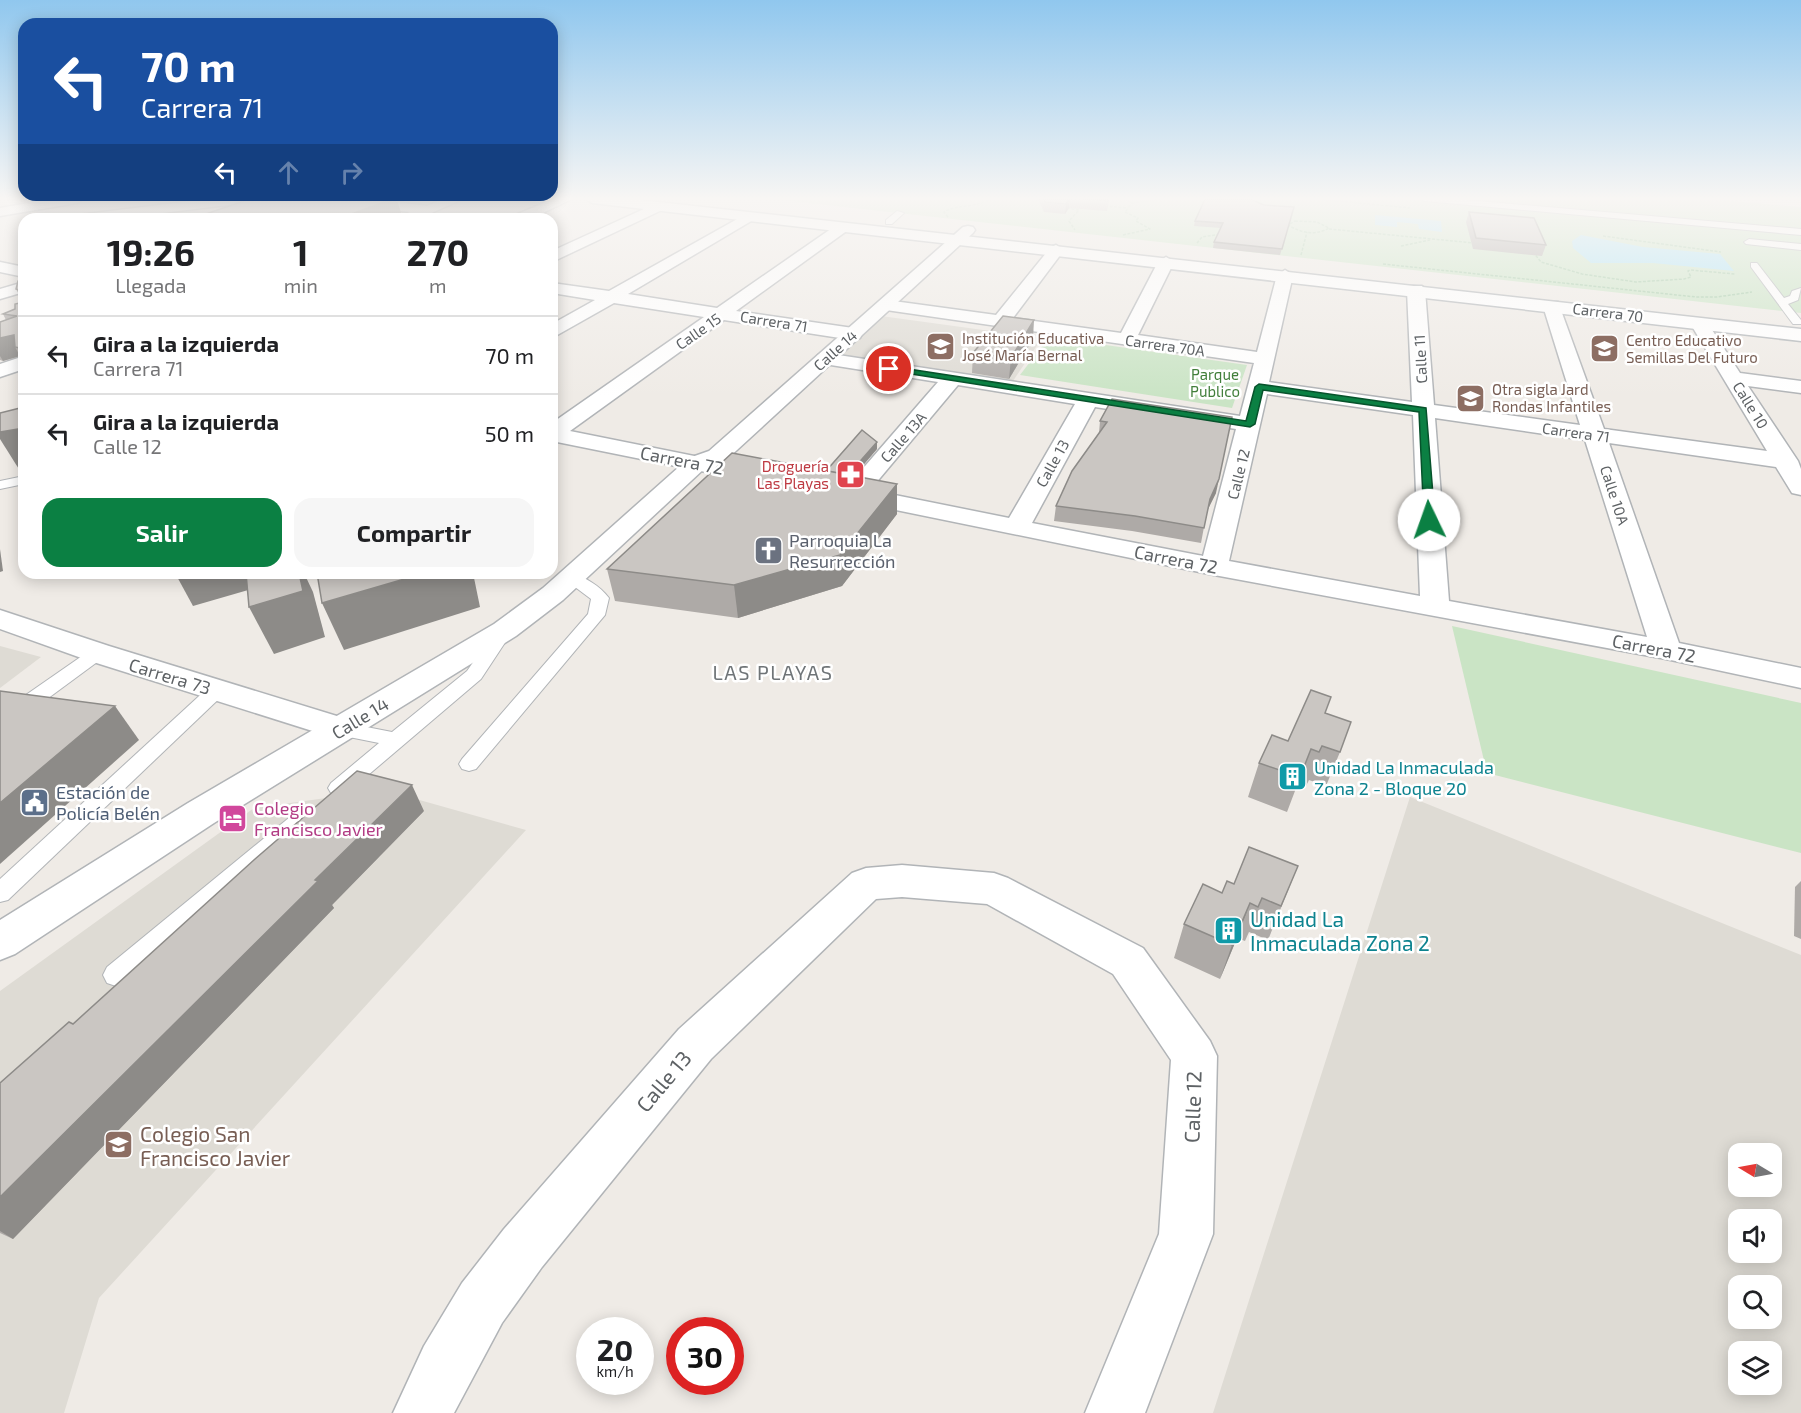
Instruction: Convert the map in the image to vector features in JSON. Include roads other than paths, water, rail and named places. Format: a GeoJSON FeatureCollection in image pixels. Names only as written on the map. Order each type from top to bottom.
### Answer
{"type":"FeatureCollection","features":[{"type":"Feature","properties":{"kind":"street"},"geometry":{"type":"LineString","coordinates":[[558,329],[668,265]]}},
{"type":"Feature","properties":{"kind":"street","name":"Calle 15"},"geometry":{"type":"LineString","coordinates":[[558,430],[791,265]]}},
{"type":"Feature","properties":{"kind":"street","name":"Calle 14"},"geometry":{"type":"LineString","coordinates":[[697,463],[700,453],[846,333],[919,265]]}},
{"type":"Feature","properties":{"kind":"street","name":"Calle 14"},"geometry":{"type":"LineString","coordinates":[[0,942],[201,813],[505,630],[553,594],[697,463],[717,456],[825,359],[846,333],[886,305],[924,265]]}},
{"type":"Feature","properties":{"kind":"street"},"geometry":{"type":"LineString","coordinates":[[1000,321],[1044,265]]}},
{"type":"Feature","properties":{"kind":"street"},"geometry":{"type":"LineString","coordinates":[[1127,339],[1165,265]]}},
{"type":"Feature","properties":{"kind":"street","name":"Carrera 70"},"geometry":{"type":"LineString","coordinates":[[1193,265],[1699,323],[1800,322]]}},
{"type":"Feature","properties":{"kind":"street","name":"Carrera 70"},"geometry":{"type":"LineString","coordinates":[[1271,265],[1800,322]]}},
{"type":"Feature","properties":{"kind":"street"},"geometry":{"type":"LineString","coordinates":[[0,267],[18,271]]}},
{"type":"Feature","properties":{"kind":"street","name":"Calle 12"},"geometry":{"type":"LineString","coordinates":[[1214,567],[1285,275]]}},
{"type":"Feature","properties":{"kind":"street"},"geometry":{"type":"LineString","coordinates":[[0,294],[18,288]]}},
{"type":"Feature","properties":{"kind":"street","name":"Carrera 71"},"geometry":{"type":"LineString","coordinates":[[558,289],[846,333]]}},
{"type":"Feature","properties":{"kind":"street","name":"Calle 11"},"geometry":{"type":"LineString","coordinates":[[1416,290],[1434,608]]}},
{"type":"Feature","properties":{"kind":"street","name":"Carrera 70A"},"geometry":{"type":"LineString","coordinates":[[886,305],[1266,359]]}},
{"type":"Feature","properties":{"kind":"street","name":"Calle 10A"},"geometry":{"type":"LineString","coordinates":[[1552,306],[1666,650]]}},
{"type":"Feature","properties":{"kind":"street","name":"Calle 10"},"geometry":{"type":"LineString","coordinates":[[1699,323],[1801,488]]}},
{"type":"Feature","properties":{"kind":"street"},"geometry":{"type":"LineString","coordinates":[[825,359],[1250,424]]}},
{"type":"Feature","properties":{"kind":"street"},"geometry":{"type":"LineString","coordinates":[[0,371],[18,364]]}},
{"type":"Feature","properties":{"kind":"street","name":"Calle 13A"},"geometry":{"type":"LineString","coordinates":[[842,492],[953,378]]}},
{"type":"Feature","properties":{"kind":"street"},"geometry":{"type":"LineString","coordinates":[[1734,378],[1801,387]]}},
{"type":"Feature","properties":{"kind":"street","name":"Carrera 71"},"geometry":{"type":"LineString","coordinates":[[1259,387],[1786,461]]}},
{"type":"Feature","properties":{"kind":"street","name":"Calle 13"},"geometry":{"type":"LineString","coordinates":[[1017,527],[1088,399]]}},
{"type":"Feature","properties":{"kind":"street"},"geometry":{"type":"LineString","coordinates":[[1767,432],[1790,435]]}},
{"type":"Feature","properties":{"kind":"street","name":"Carrera 72"},"geometry":{"type":"LineString","coordinates":[[558,435],[786,481]]}},
{"type":"Feature","properties":{"kind":"street","name":"Carrera 72"},"geometry":{"type":"LineString","coordinates":[[842,492],[1214,567],[1666,650],[1801,678]]}},
{"type":"Feature","properties":{"kind":"street","name":"Carrera 73"},"geometry":{"type":"LineString","coordinates":[[0,619],[98,653],[341,729]]}},
{"type":"Feature","properties":{"kind":"street","name":"Calle 13"},"geometry":{"type":"LineString","coordinates":[[423,1413],[445,1367],[482,1304],[545,1221],[695,1044],[866,884],[902,881],[994,889]]}},
{"type":"Feature","properties":{"kind":"street","name":"Calle 12"},"geometry":{"type":"LineString","coordinates":[[994,889],[1128,961],[1194,1056],[1186,1234],[1115,1413]]}},
{"type":"Feature","properties":{"kind":"lane"},"geometry":{"type":"LineString","coordinates":[[1754,265],[1800,322]]}},
{"type":"Feature","properties":{"kind":"lane"},"geometry":{"type":"LineString","coordinates":[[1781,301],[1794,298],[1796,293],[1801,291]]}},
{"type":"Feature","properties":{"kind":"lane"},"geometry":{"type":"LineString","coordinates":[[0,485],[18,481]]}},
{"type":"Feature","properties":{"kind":"lane"},"geometry":{"type":"LineString","coordinates":[[469,764],[596,615],[600,598],[591,589],[571,578]]}},
{"type":"Feature","properties":{"kind":"lane"},"geometry":{"type":"LineString","coordinates":[[116,975],[474,675],[505,630]]}},
{"type":"Feature","properties":{"kind":"lane"},"geometry":{"type":"LineString","coordinates":[[9,716],[98,653]]}},
{"type":"Feature","properties":{"kind":"lane"},"geometry":{"type":"LineString","coordinates":[[0,893],[217,690]]}},
{"type":"Feature","properties":{"kind":"lane"},"geometry":{"type":"LineString","coordinates":[[341,729],[396,740]]}},
{"type":"Feature","properties":{"kind":"water"},"geometry":{"type":"Polygon","coordinates":[[[1673,265],[1729,265],[1734,271],[1673,265]]]}},
{"type":"Feature","properties":{"kind":"place","name":"Institución Educativa José María Bernal"},"geometry":{"type":"Point","coordinates":[941,347]}},
{"type":"Feature","properties":{"kind":"place","name":"Centro Educativo Semillas Del Futuro"},"geometry":{"type":"Point","coordinates":[1605,349]}},
{"type":"Feature","properties":{"kind":"place","name":"Otra sigla Jard Rondas Infantiles"},"geometry":{"type":"Point","coordinates":[1471,398]}},
{"type":"Feature","properties":{"kind":"place","name":"Droguería Las Playas"},"geometry":{"type":"Point","coordinates":[850,475]}},
{"type":"Feature","properties":{"kind":"place","name":"Parroquia La Resurrección"},"geometry":{"type":"Point","coordinates":[768,550]}},
{"type":"Feature","properties":{"kind":"place","name":"Unidad La Inmaculada Zona 2 - Bloque 20"},"geometry":{"type":"Point","coordinates":[1293,777]}},
{"type":"Feature","properties":{"kind":"place","name":"Estación de Policía Belén"},"geometry":{"type":"Point","coordinates":[35,802]}},
{"type":"Feature","properties":{"kind":"place","name":"Colegio Francisco Javier"},"geometry":{"type":"Point","coordinates":[233,818]}},
{"type":"Feature","properties":{"kind":"place","name":"Unidad La Inmaculada Zona 2"},"geometry":{"type":"Point","coordinates":[1229,930]}},
{"type":"Feature","properties":{"kind":"place","name":"Colegio San Francisco Javier"},"geometry":{"type":"Point","coordinates":[119,1145]}},
{"type":"Feature","properties":{"kind":"district","name":"LAS PLAYAS"},"geometry":{"type":"Point","coordinates":[773,672]}},
{"type":"Feature","properties":{"kind":"park label","name":"Parque Publico"},"geometry":{"type":"Point","coordinates":[1215,382]}}]}
